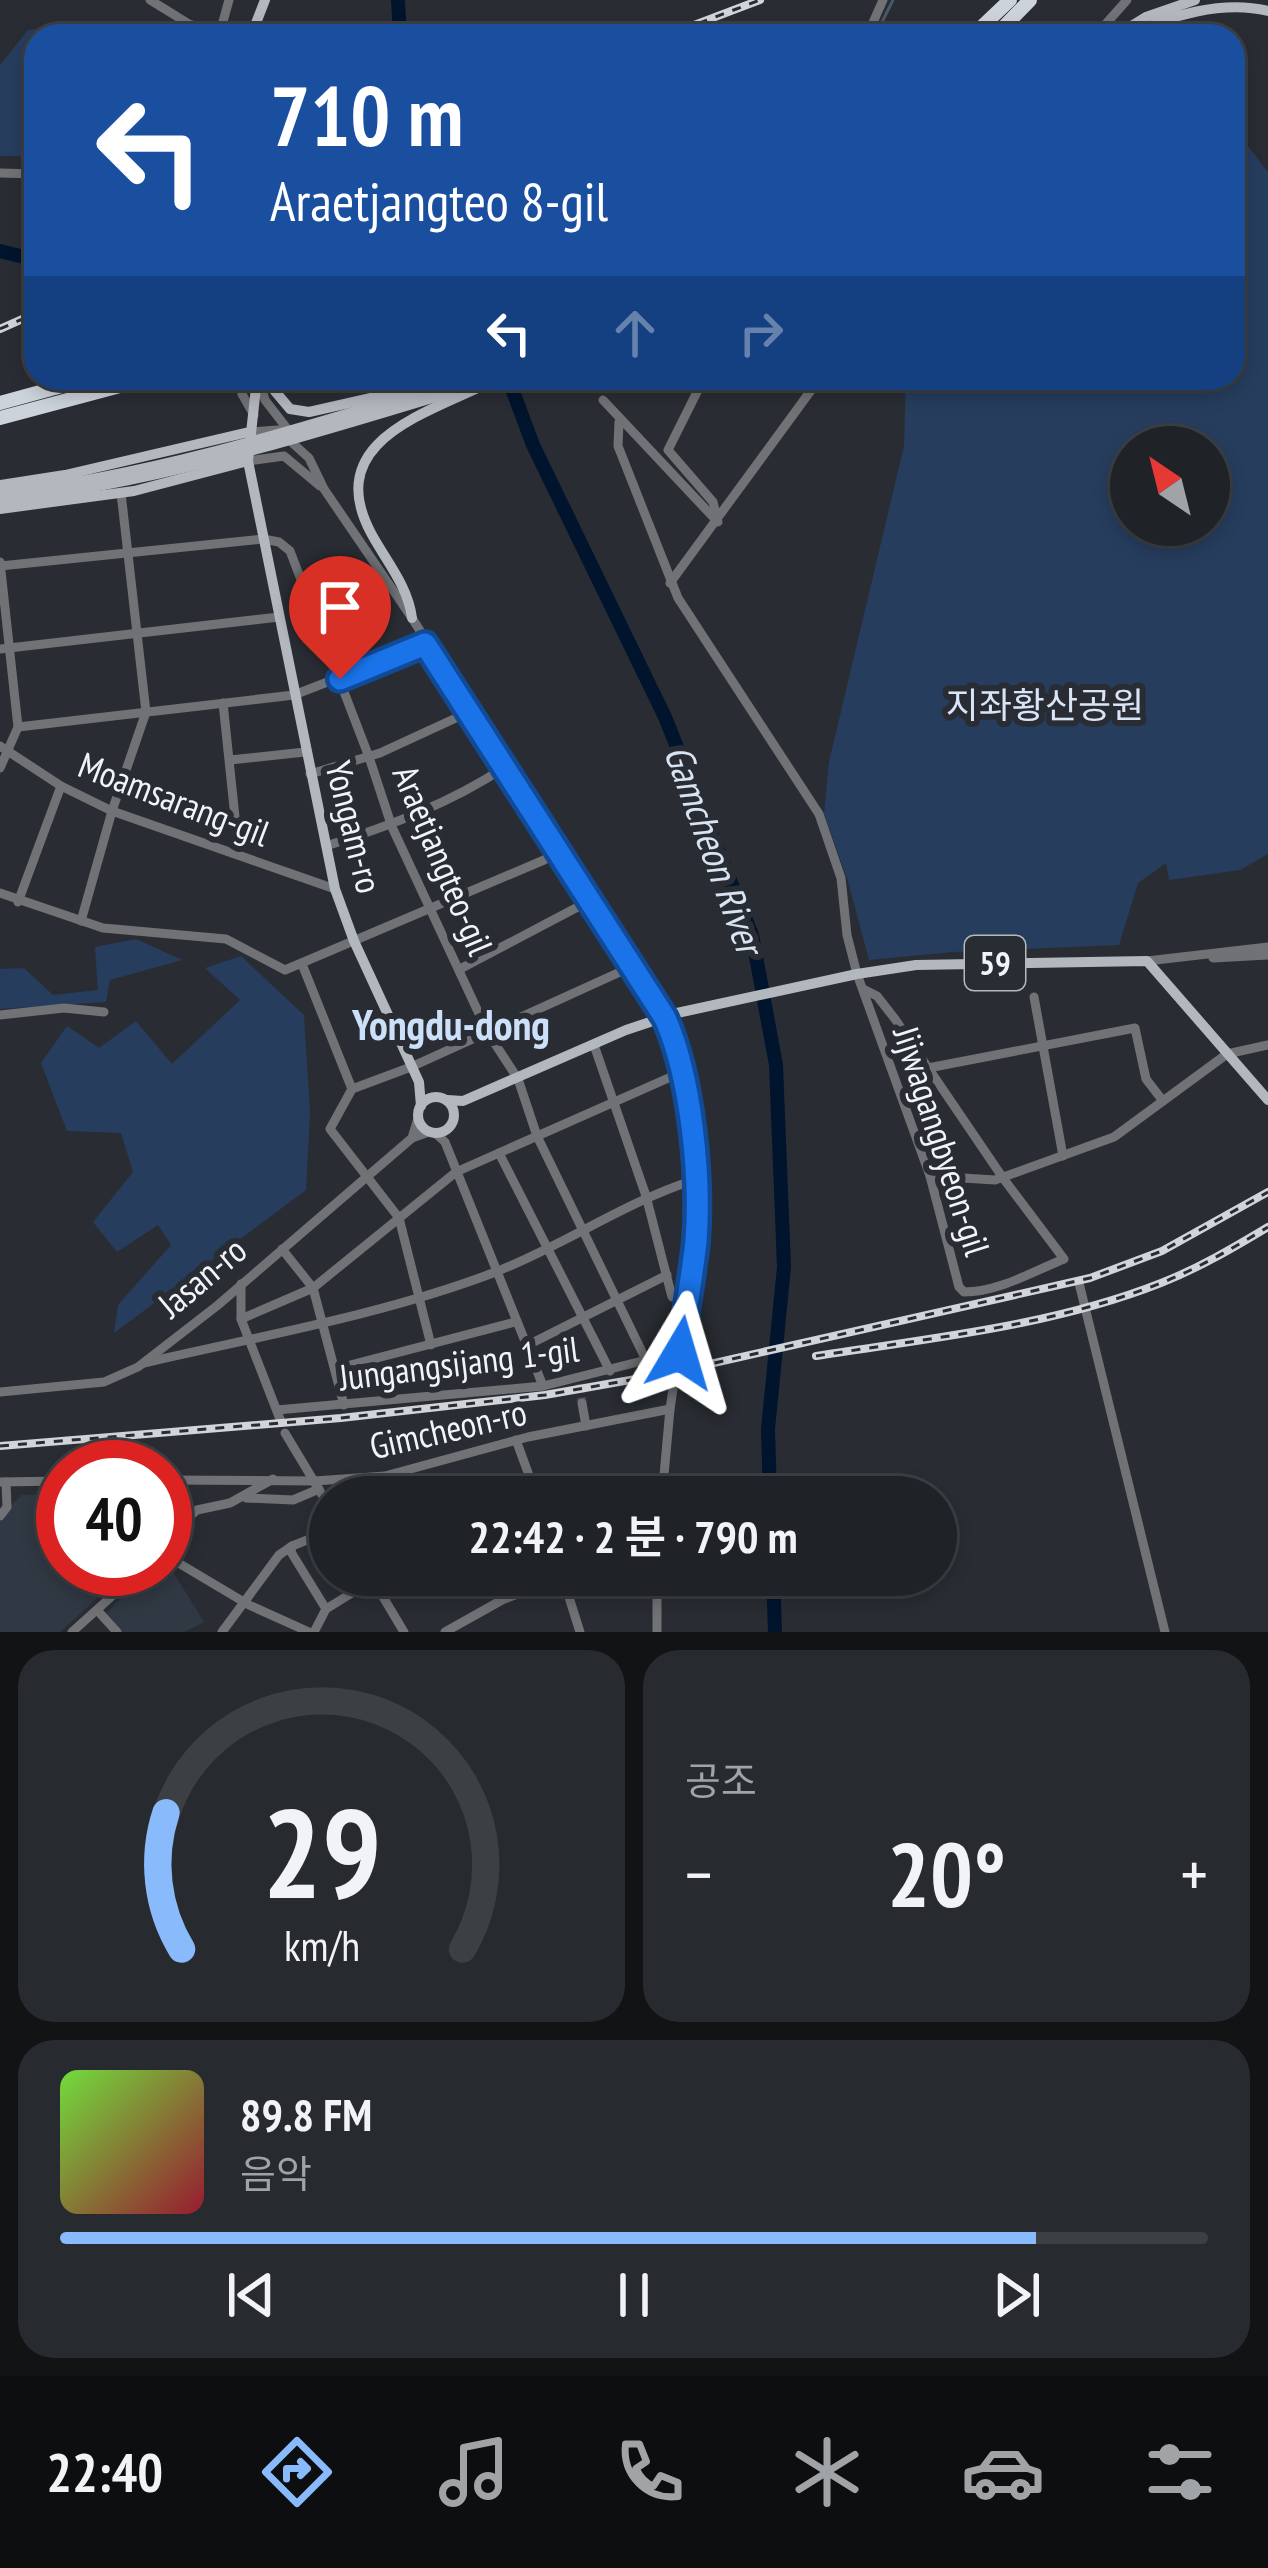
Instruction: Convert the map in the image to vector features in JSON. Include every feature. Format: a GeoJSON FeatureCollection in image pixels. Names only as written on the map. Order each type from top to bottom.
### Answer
{"type":"FeatureCollection","features":[{"type":"Feature","properties":{"kind":"highway"},"geometry":{"type":"LineString","coordinates":[[985,24],[1010,0]]}},
{"type":"Feature","properties":{"kind":"highway"},"geometry":{"type":"LineString","coordinates":[[1007,24],[1030,0]]}},
{"type":"Feature","properties":{"kind":"highway"},"geometry":{"type":"LineString","coordinates":[[0,403],[48,390]]}},
{"type":"Feature","properties":{"kind":"highway"},"geometry":{"type":"LineString","coordinates":[[0,418],[105,390]]}},
{"type":"Feature","properties":{"kind":"main road"},"geometry":{"type":"LineString","coordinates":[[1134,24],[1195,0]]}},
{"type":"Feature","properties":{"kind":"main road"},"geometry":{"type":"LineString","coordinates":[[1153,24],[1222,6],[1268,11]]}},
{"type":"Feature","properties":{"kind":"main road","name":"Yongam-ro"},"geometry":{"type":"LineString","coordinates":[[257,390],[248,461],[335,889],[418,1082]]}},
{"type":"Feature","properties":{"kind":"main road"},"geometry":{"type":"LineString","coordinates":[[276,390],[290,409],[309,412],[407,390]]}},
{"type":"Feature","properties":{"kind":"main road"},"geometry":{"type":"LineString","coordinates":[[0,497],[243,443],[421,390]]}},
{"type":"Feature","properties":{"kind":"main road"},"geometry":{"type":"LineString","coordinates":[[0,497],[105,484],[245,452],[457,390]]}},
{"type":"Feature","properties":{"kind":"main road"},"geometry":{"type":"LineString","coordinates":[[412,618],[408,596],[362,511],[358,490],[363,466],[376,443],[405,422],[473,390]]}},
{"type":"Feature","properties":{"kind":"main road"},"geometry":{"type":"LineString","coordinates":[[0,497],[65,475],[250,431]]}},
{"type":"Feature","properties":{"kind":"main road"},"geometry":{"type":"LineString","coordinates":[[0,497],[121,493],[248,461]]}},
{"type":"Feature","properties":{"kind":"main road"},"geometry":{"type":"LineString","coordinates":[[1148,961],[1268,1100]]}},
{"type":"Feature","properties":{"kind":"main road","name":"59"},"geometry":{"type":"LineString","coordinates":[[441,1098],[463,1101],[671,1016],[850,975],[916,964],[1148,961]]}},
{"type":"Feature","properties":{"kind":"main road"},"geometry":{"type":"LineString","coordinates":[[418,1082],[455,1114]]}},
{"type":"Feature","properties":{"kind":"main road"},"geometry":{"type":"LineString","coordinates":[[418,1082],[419,1112],[439,1134],[463,1101]]}},
{"type":"Feature","properties":{"kind":"main road"},"geometry":{"type":"LineString","coordinates":[[419,1112],[441,1098]]}},
{"type":"Feature","properties":{"kind":"street"},"geometry":{"type":"LineString","coordinates":[[149,0],[189,24]]}},
{"type":"Feature","properties":{"kind":"street"},"geometry":{"type":"LineString","coordinates":[[1105,24],[1126,0]]}},
{"type":"Feature","properties":{"kind":"street"},"geometry":{"type":"LineString","coordinates":[[243,390],[254,415]]}},
{"type":"Feature","properties":{"kind":"street"},"geometry":{"type":"LineString","coordinates":[[262,390],[310,458],[324,489],[412,618],[631,967],[671,1016],[682,1072],[696,1236],[664,1476]]}},
{"type":"Feature","properties":{"kind":"street"},"geometry":{"type":"LineString","coordinates":[[698,390],[668,450],[712,502],[718,522]]}},
{"type":"Feature","properties":{"kind":"street"},"geometry":{"type":"LineString","coordinates":[[670,583],[812,390]]}},
{"type":"Feature","properties":{"kind":"street"},"geometry":{"type":"LineString","coordinates":[[603,400],[718,522]]}},
{"type":"Feature","properties":{"kind":"street","name":"Jijwagangbyeon-gil"},"geometry":{"type":"LineString","coordinates":[[620,422],[618,446],[670,583],[720,668],[819,814],[841,878],[850,975],[863,988],[930,1176],[964,1292],[1008,1283],[1064,1258],[1003,1178]]}},
{"type":"Feature","properties":{"kind":"street"},"geometry":{"type":"LineString","coordinates":[[250,431],[278,430],[310,458]]}},
{"type":"Feature","properties":{"kind":"street"},"geometry":{"type":"LineString","coordinates":[[248,461],[284,456],[324,489]]}},
{"type":"Feature","properties":{"kind":"street"},"geometry":{"type":"LineString","coordinates":[[81,921],[146,712],[121,493]]}},
{"type":"Feature","properties":{"kind":"street"},"geometry":{"type":"LineString","coordinates":[[0,768],[4,748],[18,727],[0,564],[263,538]]}},
{"type":"Feature","properties":{"kind":"street","name":"Araetjangteo-gil"},"geometry":{"type":"LineString","coordinates":[[263,538],[290,550],[392,825],[488,1032],[518,1079],[537,1136],[646,1360]]}},
{"type":"Feature","properties":{"kind":"street"},"geometry":{"type":"LineString","coordinates":[[6,649],[279,617]]}},
{"type":"Feature","properties":{"kind":"street"},"geometry":{"type":"LineString","coordinates":[[18,727],[294,695],[425,644]]}},
{"type":"Feature","properties":{"kind":"street"},"geometry":{"type":"LineString","coordinates":[[223,703],[238,855]]}},
{"type":"Feature","properties":{"kind":"street"},"geometry":{"type":"LineString","coordinates":[[310,775],[369,757],[469,712]]}},
{"type":"Feature","properties":{"kind":"street","name":"Moamsarang-gil"},"geometry":{"type":"LineString","coordinates":[[4,748],[61,786],[112,811],[335,889]]}},
{"type":"Feature","properties":{"kind":"street"},"geometry":{"type":"LineString","coordinates":[[230,760],[305,752]]}},
{"type":"Feature","properties":{"kind":"street"},"geometry":{"type":"LineString","coordinates":[[326,846],[392,825],[474,787],[505,767]]}},
{"type":"Feature","properties":{"kind":"street"},"geometry":{"type":"LineString","coordinates":[[18,902],[61,786]]}},
{"type":"Feature","properties":{"kind":"street"},"geometry":{"type":"LineString","coordinates":[[0,893],[103,928],[226,939],[285,970],[432,910],[544,860],[557,849]]}},
{"type":"Feature","properties":{"kind":"street"},"geometry":{"type":"LineString","coordinates":[[460,969],[591,900]]}},
{"type":"Feature","properties":{"kind":"street"},"geometry":{"type":"LineString","coordinates":[[1148,961],[1268,951]]}},
{"type":"Feature","properties":{"kind":"street"},"geometry":{"type":"LineString","coordinates":[[302,964],[352,1089]]}},
{"type":"Feature","properties":{"kind":"street"},"geometry":{"type":"LineString","coordinates":[[431,1346],[399,1218],[330,1130],[352,1089],[631,967]]}},
{"type":"Feature","properties":{"kind":"street"},"geometry":{"type":"LineString","coordinates":[[863,988],[877,996],[1003,1178]]}},
{"type":"Feature","properties":{"kind":"street"},"geometry":{"type":"LineString","coordinates":[[1034,997],[1063,1156]]}},
{"type":"Feature","properties":{"kind":"street"},"geometry":{"type":"LineString","coordinates":[[0,1015],[64,1009],[104,1012]]}},
{"type":"Feature","properties":{"kind":"street"},"geometry":{"type":"LineString","coordinates":[[928,1068],[1135,1028],[1146,1079],[1163,1101]]}},
{"type":"Feature","properties":{"kind":"street"},"geometry":{"type":"LineString","coordinates":[[593,1045],[646,1196],[672,1297]]}},
{"type":"Feature","properties":{"kind":"street"},"geometry":{"type":"LineString","coordinates":[[930,1176],[1003,1178],[1114,1137],[1227,1054],[1268,1045]]}},
{"type":"Feature","properties":{"kind":"street"},"geometry":{"type":"LineString","coordinates":[[242,1319],[313,1288],[456,1172],[682,1072]]}},
{"type":"Feature","properties":{"kind":"street"},"geometry":{"type":"LineString","coordinates":[[412,1138],[419,1112]]}},
{"type":"Feature","properties":{"kind":"street"},"geometry":{"type":"LineString","coordinates":[[439,1134],[543,1385]]}},
{"type":"Feature","properties":{"kind":"street","name":"Jasan-ro"},"geometry":{"type":"LineString","coordinates":[[0,1392],[104,1382],[144,1364],[412,1138],[439,1134]]}},
{"type":"Feature","properties":{"kind":"street"},"geometry":{"type":"LineString","coordinates":[[499,1153],[610,1371]]}},
{"type":"Feature","properties":{"kind":"street"},"geometry":{"type":"LineString","coordinates":[[144,1364],[419,1296],[494,1272],[646,1196],[694,1180]]}},
{"type":"Feature","properties":{"kind":"street"},"geometry":{"type":"LineString","coordinates":[[282,1249],[313,1288],[344,1405]]}},
{"type":"Feature","properties":{"kind":"street"},"geometry":{"type":"LineString","coordinates":[[526,1346],[667,1275]]}},
{"type":"Feature","properties":{"kind":"street"},"geometry":{"type":"LineString","coordinates":[[1079,1283],[1165,1632]]}},
{"type":"Feature","properties":{"kind":"street"},"geometry":{"type":"LineString","coordinates":[[241,1284],[242,1319],[251,1338]]}},
{"type":"Feature","properties":{"kind":"street"},"geometry":{"type":"LineString","coordinates":[[218,1305],[242,1319]]}},
{"type":"Feature","properties":{"kind":"street"},"geometry":{"type":"LineString","coordinates":[[335,1369],[515,1322]]}},
{"type":"Feature","properties":{"kind":"street","name":"Jungangsijang 1-gil"},"geometry":{"type":"LineString","coordinates":[[251,1338],[279,1415],[579,1381],[646,1360]]}},
{"type":"Feature","properties":{"kind":"street"},"geometry":{"type":"LineString","coordinates":[[582,1403],[586,1426]]}},
{"type":"Feature","properties":{"kind":"street","name":"Gimcheon-ro"},"geometry":{"type":"LineString","coordinates":[[386,1476],[517,1440],[670,1409]]}},
{"type":"Feature","properties":{"kind":"street"},"geometry":{"type":"LineString","coordinates":[[285,1433],[311,1476]]}},
{"type":"Feature","properties":{"kind":"street"},"geometry":{"type":"LineString","coordinates":[[517,1440],[530,1476]]}},
{"type":"Feature","properties":{"kind":"street"},"geometry":{"type":"LineString","coordinates":[[192,1514],[241,1498],[273,1479]]}},
{"type":"Feature","properties":{"kind":"street","name":"Gimcheon-ro"},"geometry":{"type":"LineString","coordinates":[[192,1480],[273,1479],[309,1484]]}},
{"type":"Feature","properties":{"kind":"street"},"geometry":{"type":"LineString","coordinates":[[0,1516],[7,1507],[3,1482],[36,1481]]}},
{"type":"Feature","properties":{"kind":"street"},"geometry":{"type":"LineString","coordinates":[[241,1498],[293,1500],[309,1490]]}},
{"type":"Feature","properties":{"kind":"street"},"geometry":{"type":"LineString","coordinates":[[222,1632],[279,1555],[309,1539]]}},
{"type":"Feature","properties":{"kind":"street"},"geometry":{"type":"LineString","coordinates":[[292,1546],[291,1552],[326,1609]]}},
{"type":"Feature","properties":{"kind":"street"},"geometry":{"type":"LineString","coordinates":[[192,1568],[244,1601],[312,1632],[326,1609],[345,1596]]}},
{"type":"Feature","properties":{"kind":"street"},"geometry":{"type":"LineString","coordinates":[[72,1632],[113,1596]]}},
{"type":"Feature","properties":{"kind":"street"},"geometry":{"type":"LineString","coordinates":[[383,1596],[404,1632]]}},
{"type":"Feature","properties":{"kind":"street"},"geometry":{"type":"LineString","coordinates":[[445,1632],[512,1596]]}},
{"type":"Feature","properties":{"kind":"street"},"geometry":{"type":"LineString","coordinates":[[568,1596],[580,1632]]}},
{"type":"Feature","properties":{"kind":"street"},"geometry":{"type":"LineString","coordinates":[[657,1596],[657,1632]]}},
{"type":"Feature","properties":{"kind":"street"},"geometry":{"type":"LineString","coordinates":[[98,1610],[117,1632]]}},
{"type":"Feature","properties":{"kind":"shaded area"},"geometry":{"type":"Polygon","coordinates":[[[22,1495],[36,1495],[36,1596],[99,1596],[60,1632],[0,1632],[0,1515],[22,1495]]]}},
{"type":"Feature","properties":{"kind":"shaded area"},"geometry":{"type":"Polygon","coordinates":[[[123,1596],[188,1596],[204,1622],[184,1632],[121,1632],[106,1614],[123,1596]]]}},
{"type":"Feature","properties":{"kind":"green space"},"geometry":{"type":"Polygon","coordinates":[[[24,35],[24,156],[0,156],[0,65],[24,35]]]}},
{"type":"Feature","properties":{"kind":"green space","name":"지좌황산공원"},"geometry":{"type":"Polygon","coordinates":[[[1245,142],[1268,172],[1268,854],[1240,870],[1169,880],[1166,863],[1138,883],[1119,945],[869,960],[824,814],[829,762],[904,446],[906,390],[1245,390],[1245,142]]]}},
{"type":"Feature","properties":{"kind":"green space"},"geometry":{"type":"Polygon","coordinates":[[[136,939],[182,960],[110,980],[106,1002],[0,1009],[0,969],[24,968],[53,995],[98,990],[95,947],[136,939]]]}},
{"type":"Feature","properties":{"kind":"green space"},"geometry":{"type":"Polygon","coordinates":[[[241,956],[304,1015],[310,1112],[306,1190],[114,1333],[118,1305],[171,1245],[158,1225],[117,1252],[93,1222],[133,1172],[121,1133],[67,1131],[41,1063],[67,1026],[99,1048],[136,1021],[172,1064],[240,1000],[205,968],[241,956]]]}},
{"type":"Feature","properties":{"kind":"waterway","name":"Gamcheon River"},"geometry":{"type":"LineString","coordinates":[[398,0],[399,24]]}},
{"type":"Feature","properties":{"kind":"waterway"},"geometry":{"type":"LineString","coordinates":[[881,24],[893,0]]}},
{"type":"Feature","properties":{"kind":"waterway"},"geometry":{"type":"LineString","coordinates":[[0,251],[24,257]]}},
{"type":"Feature","properties":{"kind":"waterway","name":"Gamcheon River"},"geometry":{"type":"LineString","coordinates":[[512,390],[533,445],[665,717],[752,935],[776,1065],[784,1267],[768,1429],[769,1476]]}},
{"type":"Feature","properties":{"kind":"waterway","name":"Gamcheon River"},"geometry":{"type":"LineString","coordinates":[[774,1596],[775,1632]]}},
{"type":"Feature","properties":{"kind":"tunnel"},"geometry":{"type":"LineString","coordinates":[[580,1384],[582,1403]]}},
{"type":"Feature","properties":{"kind":"railway"},"geometry":{"type":"LineString","coordinates":[[697,24],[760,0]]}},
{"type":"Feature","properties":{"kind":"railway"},"geometry":{"type":"LineString","coordinates":[[0,329],[24,318]]}},
{"type":"Feature","properties":{"kind":"railway"},"geometry":{"type":"LineString","coordinates":[[0,1446],[341,1418],[545,1395],[670,1373],[1090,1278],[1162,1251],[1268,1192]]}},
{"type":"Feature","properties":{"kind":"railway"},"geometry":{"type":"LineString","coordinates":[[816,1356],[991,1329],[1120,1298],[1175,1277],[1268,1227]]}},
{"type":"Feature","properties":{"kind":"district","name":"Yongdu-dong"},"geometry":{"type":"Point","coordinates":[451,1025]}},
{"type":"Feature","properties":{"kind":"route"},"geometry":{"type":"LineString","coordinates":[[340,679],[425,644],[665,1018],[682,1072],[694,1180],[696,1236],[680,1353]]}}]}
